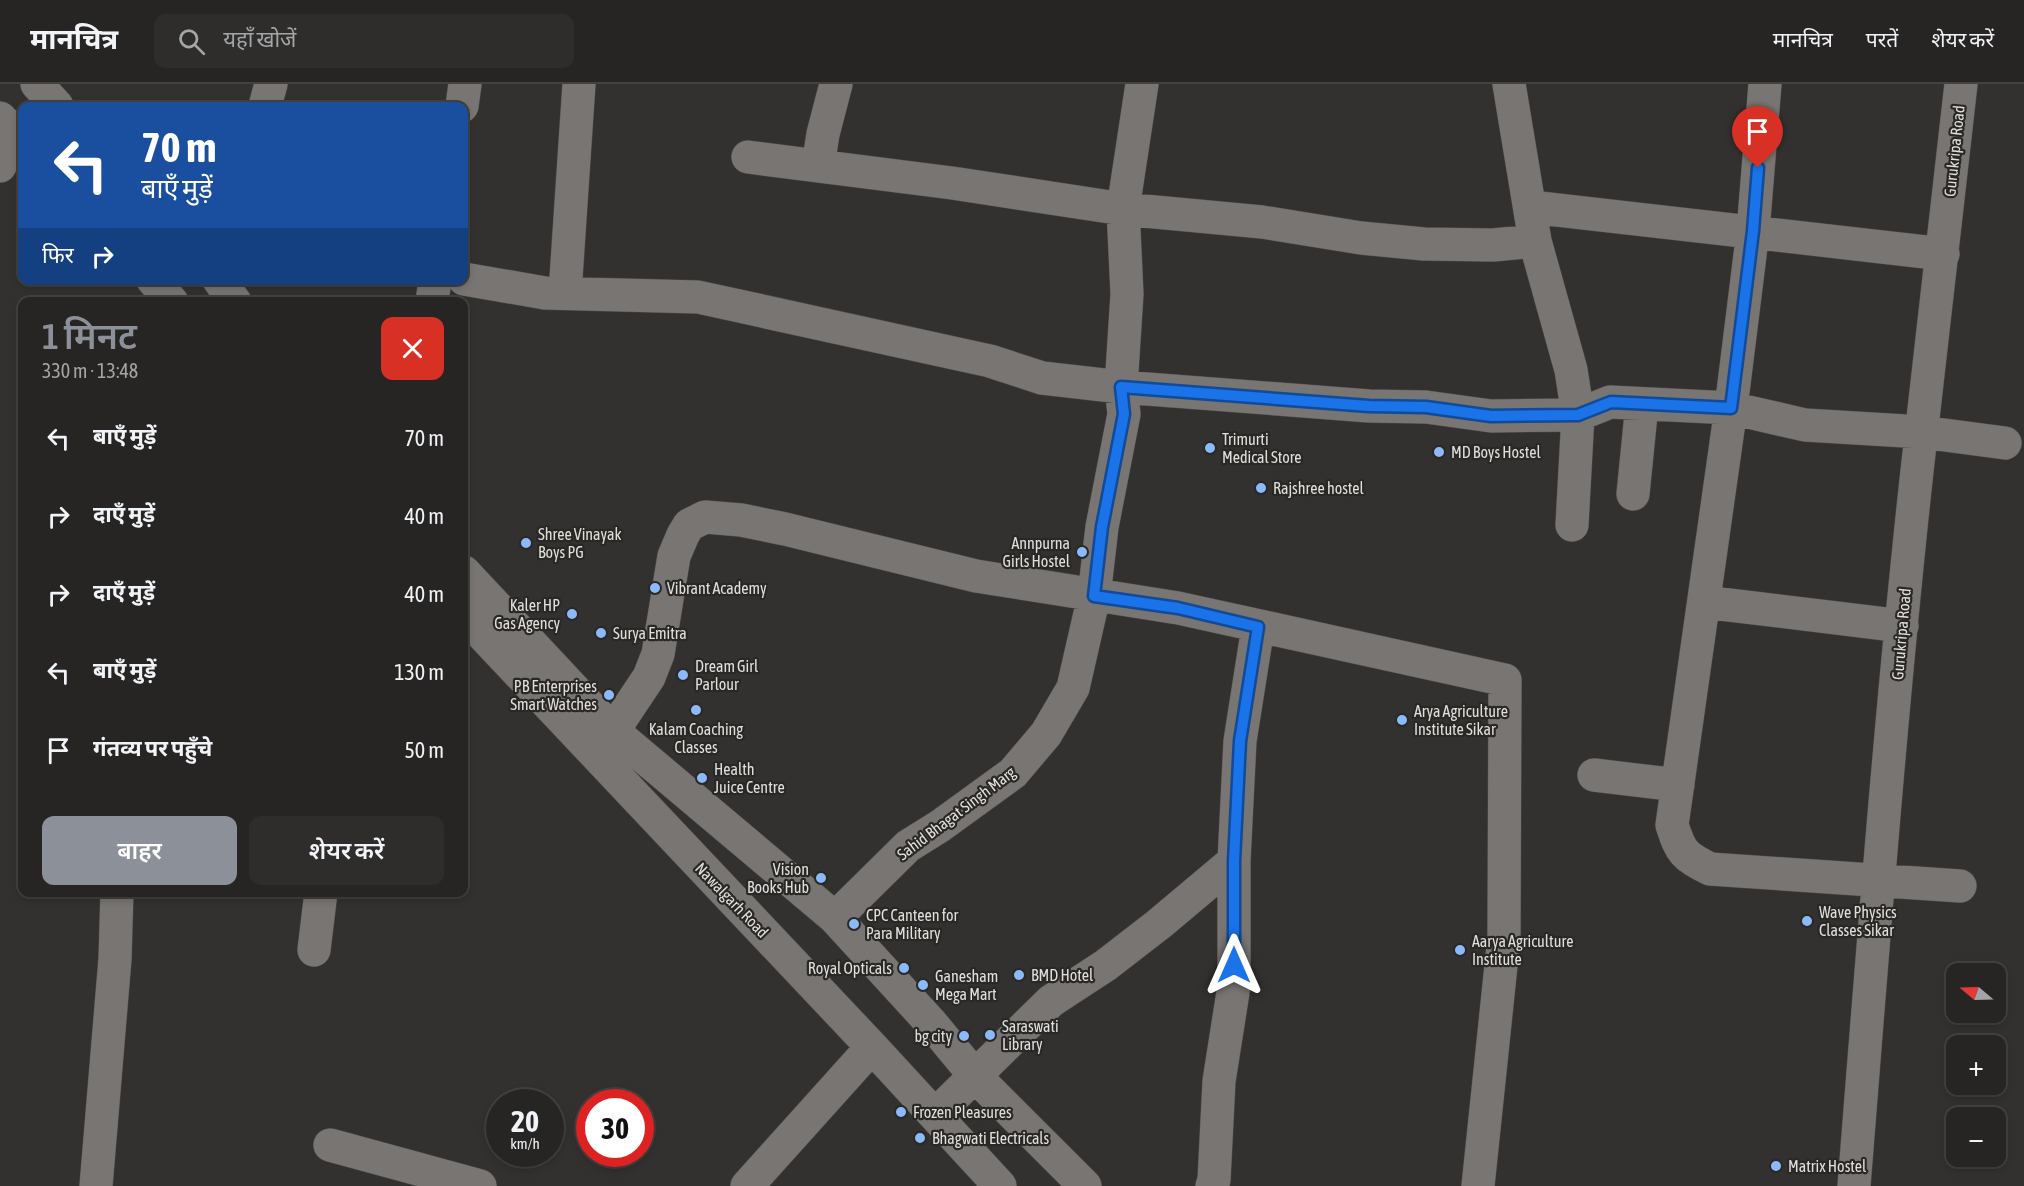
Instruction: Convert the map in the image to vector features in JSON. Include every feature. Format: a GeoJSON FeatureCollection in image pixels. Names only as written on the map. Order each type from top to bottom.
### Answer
{"type":"FeatureCollection","features":[{"type":"Feature","properties":{"kind":"street"},"geometry":{"type":"LineString","coordinates":[[37,84],[53,102]]}},
{"type":"Feature","properties":{"kind":"street"},"geometry":{"type":"LineString","coordinates":[[266,102],[272,84]]}},
{"type":"Feature","properties":{"kind":"street"},"geometry":{"type":"LineString","coordinates":[[463,102],[465,84]]}},
{"type":"Feature","properties":{"kind":"street"},"geometry":{"type":"LineString","coordinates":[[565,293],[579,84]]}},
{"type":"Feature","properties":{"kind":"street"},"geometry":{"type":"LineString","coordinates":[[818,166],[823,134],[836,84]]}},
{"type":"Feature","properties":{"kind":"street","name":"Sahid Bhagat Singh Marg"},"geometry":{"type":"LineString","coordinates":[[835,918],[908,846],[940,826],[1012,773],[1046,734],[1073,688],[1094,596],[1102,527],[1124,414],[1121,387],[1127,294],[1123,209],[1143,84]]}},
{"type":"Feature","properties":{"kind":"street"},"geometry":{"type":"LineString","coordinates":[[1509,84],[1536,241],[1571,370],[1578,415],[1572,525]]}},
{"type":"Feature","properties":{"kind":"street"},"geometry":{"type":"LineString","coordinates":[[1765,84],[1753,231],[1731,408],[1672,825],[1677,841],[1686,856],[1710,869],[1960,886]]}},
{"type":"Feature","properties":{"kind":"street","name":"Gurukripa Road"},"geometry":{"type":"LineString","coordinates":[[1854,1186],[1878,880],[1902,626],[1943,254],[1959,84]]}},
{"type":"Feature","properties":{"kind":"street"},"geometry":{"type":"LineString","coordinates":[[0,166],[16,134]]}},
{"type":"Feature","properties":{"kind":"street"},"geometry":{"type":"LineString","coordinates":[[748,157],[1123,209],[1262,222],[1361,238],[1424,243],[1493,244],[1536,241]]}},
{"type":"Feature","properties":{"kind":"street"},"geometry":{"type":"LineString","coordinates":[[1531,207],[1943,254]]}},
{"type":"Feature","properties":{"kind":"street"},"geometry":{"type":"LineString","coordinates":[[468,280],[545,293],[698,297],[990,361],[1042,378],[1121,387],[1369,406],[1426,407],[1491,416],[1578,415],[1611,402],[1731,408],[1805,425],[1922,432],[2006,443]]}},
{"type":"Feature","properties":{"kind":"street"},"geometry":{"type":"LineString","coordinates":[[1633,494],[1642,404]]}},
{"type":"Feature","properties":{"kind":"street"},"geometry":{"type":"LineString","coordinates":[[613,731],[649,677],[658,654],[674,556],[682,535],[689,525],[705,517],[741,520],[976,576],[1178,608],[1505,680],[1504,937],[1478,1186]]}},
{"type":"Feature","properties":{"kind":"street"},"geometry":{"type":"LineString","coordinates":[[468,576],[613,731],[835,918],[932,1024],[975,1076],[1085,1186]]}},
{"type":"Feature","properties":{"kind":"street"},"geometry":{"type":"LineString","coordinates":[[1704,602],[1902,626]]}},
{"type":"Feature","properties":{"kind":"street","name":"Nawalgarh Road"},"geometry":{"type":"LineString","coordinates":[[468,619],[872,1047],[935,1115],[992,1182]]}},
{"type":"Feature","properties":{"kind":"street"},"geometry":{"type":"LineString","coordinates":[[1212,1186],[1219,1081],[1234,986],[1234,861],[1240,741],[1258,627]]}},
{"type":"Feature","properties":{"kind":"street"},"geometry":{"type":"LineString","coordinates":[[1594,775],[1678,785]]}},
{"type":"Feature","properties":{"kind":"street"},"geometry":{"type":"LineString","coordinates":[[935,1115],[1051,1002],[1133,944],[1234,861]]}},
{"type":"Feature","properties":{"kind":"street"},"geometry":{"type":"LineString","coordinates":[[96,1186],[116,959],[117,897]]}},
{"type":"Feature","properties":{"kind":"street"},"geometry":{"type":"LineString","coordinates":[[314,950],[320,897]]}},
{"type":"Feature","properties":{"kind":"street"},"geometry":{"type":"LineString","coordinates":[[747,1186],[872,1047]]}},
{"type":"Feature","properties":{"kind":"street"},"geometry":{"type":"LineString","coordinates":[[330,1146],[480,1186]]}},
{"type":"Feature","properties":{"kind":"place","name":"Trimurti Medical Store"},"geometry":{"type":"Point","coordinates":[1210,448]}},
{"type":"Feature","properties":{"kind":"place","name":"MD Boys Hostel"},"geometry":{"type":"Point","coordinates":[1439,452]}},
{"type":"Feature","properties":{"kind":"place","name":"Rajshree hostel"},"geometry":{"type":"Point","coordinates":[1261,488]}},
{"type":"Feature","properties":{"kind":"place","name":"Shree Vinayak Boys PG"},"geometry":{"type":"Point","coordinates":[526,543]}},
{"type":"Feature","properties":{"kind":"place","name":"Annpurna Girls Hostel"},"geometry":{"type":"Point","coordinates":[1082,552]}},
{"type":"Feature","properties":{"kind":"place","name":"Vibrant Academy"},"geometry":{"type":"Point","coordinates":[655,588]}},
{"type":"Feature","properties":{"kind":"place","name":"Kaler HP Gas Agency"},"geometry":{"type":"Point","coordinates":[572,614]}},
{"type":"Feature","properties":{"kind":"place","name":"Surya Emitra"},"geometry":{"type":"Point","coordinates":[601,633]}},
{"type":"Feature","properties":{"kind":"place","name":"Dream Girl Parlour"},"geometry":{"type":"Point","coordinates":[683,675]}},
{"type":"Feature","properties":{"kind":"place","name":"PB Enterprises Smart Watches"},"geometry":{"type":"Point","coordinates":[609,695]}},
{"type":"Feature","properties":{"kind":"place","name":"Kalam Coaching Classes"},"geometry":{"type":"Point","coordinates":[696,710]}},
{"type":"Feature","properties":{"kind":"place","name":"Arya Agriculture Institute Sikar"},"geometry":{"type":"Point","coordinates":[1402,720]}},
{"type":"Feature","properties":{"kind":"place","name":"Health Juice Centre"},"geometry":{"type":"Point","coordinates":[702,778]}},
{"type":"Feature","properties":{"kind":"place","name":"Vision Books Hub"},"geometry":{"type":"Point","coordinates":[821,878]}},
{"type":"Feature","properties":{"kind":"place","name":"Wave Physics Classes Sikar"},"geometry":{"type":"Point","coordinates":[1807,921]}},
{"type":"Feature","properties":{"kind":"place","name":"CPC Canteen for Para Military"},"geometry":{"type":"Point","coordinates":[854,924]}},
{"type":"Feature","properties":{"kind":"place","name":"Aarya Agriculture Institute"},"geometry":{"type":"Point","coordinates":[1460,950]}},
{"type":"Feature","properties":{"kind":"place","name":"Royal Opticals"},"geometry":{"type":"Point","coordinates":[904,968]}},
{"type":"Feature","properties":{"kind":"place","name":"BMD Hotel"},"geometry":{"type":"Point","coordinates":[1019,975]}},
{"type":"Feature","properties":{"kind":"place","name":"Ganesham Mega Mart"},"geometry":{"type":"Point","coordinates":[923,985]}},
{"type":"Feature","properties":{"kind":"place","name":"Saraswati Library"},"geometry":{"type":"Point","coordinates":[990,1035]}},
{"type":"Feature","properties":{"kind":"place","name":"bg city"},"geometry":{"type":"Point","coordinates":[964,1036]}},
{"type":"Feature","properties":{"kind":"place","name":"Frozen Pleasures"},"geometry":{"type":"Point","coordinates":[901,1112]}},
{"type":"Feature","properties":{"kind":"place","name":"Bhagwati Electricals"},"geometry":{"type":"Point","coordinates":[920,1138]}},
{"type":"Feature","properties":{"kind":"place","name":"Matrix Hostel"},"geometry":{"type":"Point","coordinates":[1776,1166]}},
{"type":"Feature","properties":{"kind":"route"},"geometry":{"type":"LineString","coordinates":[[1234,965],[1234,861],[1240,741],[1258,627],[1178,608],[1094,596],[1102,527],[1124,414],[1121,387],[1369,406],[1426,407],[1491,416],[1578,415],[1611,402],[1731,408],[1753,231],[1758,168]]}}]}
